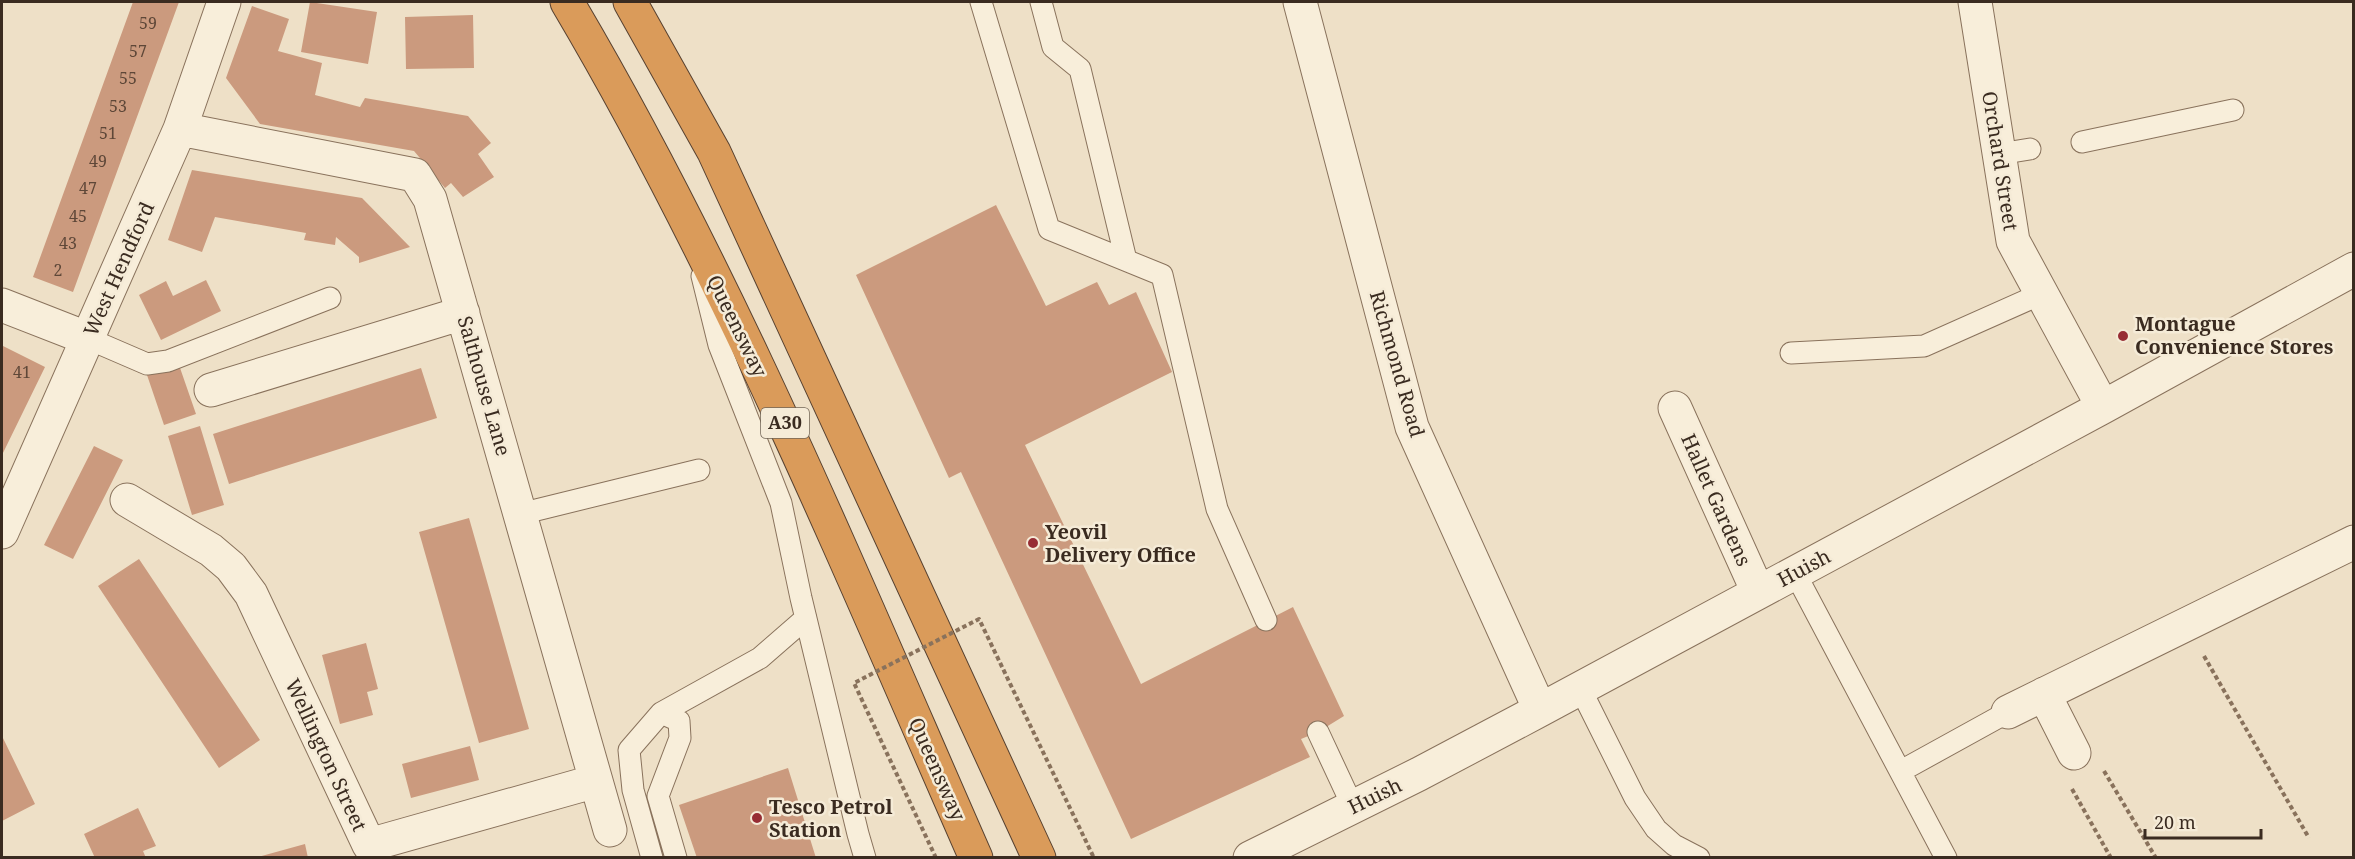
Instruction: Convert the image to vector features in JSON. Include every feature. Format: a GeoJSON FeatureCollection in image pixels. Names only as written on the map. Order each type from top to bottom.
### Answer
{"type":"FeatureCollection","features":[{"type":"Feature","properties":{"kind":"highway","name":"Queensway"},"geometry":{"type":"LineString","coordinates":[[567,2],[664,176],[783,418],[976,858]]}},
{"type":"Feature","properties":{"kind":"highway","name":"A30"},"geometry":{"type":"LineString","coordinates":[[630,2],[714,152],[1039,858]]}},
{"type":"Feature","properties":{"kind":"street","name":"West Hendford"},"geometry":{"type":"LineString","coordinates":[[2,532],[180,129],[224,2]]}},
{"type":"Feature","properties":{"kind":"street","name":"Richmond Road"},"geometry":{"type":"LineString","coordinates":[[1300,2],[1412,427],[1540,710]]}},
{"type":"Feature","properties":{"kind":"street","name":"Orchard Street"},"geometry":{"type":"LineString","coordinates":[[1975,2],[2013,241],[2103,407]]}},
{"type":"Feature","properties":{"kind":"street","name":"Salthouse Lane"},"geometry":{"type":"LineString","coordinates":[[180,129],[415,175],[430,199],[610,830]]}},
{"type":"Feature","properties":{"kind":"street","name":"Huish"},"geometry":{"type":"LineString","coordinates":[[1250,858],[1540,710],[2354,269]]}},
{"type":"Feature","properties":{"kind":"street"},"geometry":{"type":"LineString","coordinates":[[2,305],[89,339]]}},
{"type":"Feature","properties":{"kind":"street"},"geometry":{"type":"LineString","coordinates":[[211,390],[463,313]]}},
{"type":"Feature","properties":{"kind":"street","name":"Hallet Gardens"},"geometry":{"type":"LineString","coordinates":[[1675,408],[1758,592]]}},
{"type":"Feature","properties":{"kind":"street","name":"Wellington Street"},"geometry":{"type":"LineString","coordinates":[[127,500],[211,550],[231,567],[251,594],[372,851],[596,781]]}},
{"type":"Feature","properties":{"kind":"street"},"geometry":{"type":"LineString","coordinates":[[2008,712],[2354,542]]}},
{"type":"Feature","properties":{"kind":"street"},"geometry":{"type":"LineString","coordinates":[[2044,694],[2074,753]]}},
{"type":"Feature","properties":{"kind":"lane"},"geometry":{"type":"LineString","coordinates":[[981,2],[1049,229],[1162,275],[1217,509],[1266,620]]}},
{"type":"Feature","properties":{"kind":"lane"},"geometry":{"type":"LineString","coordinates":[[1041,2],[1053,47],[1080,69],[1126,260]]}},
{"type":"Feature","properties":{"kind":"lane"},"geometry":{"type":"LineString","coordinates":[[2082,142],[2233,110]]}},
{"type":"Feature","properties":{"kind":"lane"},"geometry":{"type":"LineString","coordinates":[[1999,154],[2030,149]]}},
{"type":"Feature","properties":{"kind":"lane"},"geometry":{"type":"LineString","coordinates":[[692,236],[719,345],[781,503],[806,618],[865,858]]}},
{"type":"Feature","properties":{"kind":"lane"},"geometry":{"type":"LineString","coordinates":[[1791,353],[1924,346],[2041,294]]}},
{"type":"Feature","properties":{"kind":"lane"},"geometry":{"type":"LineString","coordinates":[[89,339],[147,364],[168,361],[330,298]]}},
{"type":"Feature","properties":{"kind":"lane"},"geometry":{"type":"LineString","coordinates":[[520,514],[699,470]]}},
{"type":"Feature","properties":{"kind":"lane"},"geometry":{"type":"LineString","coordinates":[[1795,573],[1946,858]]}},
{"type":"Feature","properties":{"kind":"lane"},"geometry":{"type":"LineString","coordinates":[[652,858],[633,790],[629,750],[661,713],[760,658],[806,618]]}},
{"type":"Feature","properties":{"kind":"lane"},"geometry":{"type":"LineString","coordinates":[[1580,688],[1635,798],[1656,829],[1674,845],[1699,858]]}},
{"type":"Feature","properties":{"kind":"lane"},"geometry":{"type":"LineString","coordinates":[[1901,771],[2008,712]]}},
{"type":"Feature","properties":{"kind":"lane"},"geometry":{"type":"LineString","coordinates":[[661,713],[679,721],[680,738],[658,796],[676,858]]}},
{"type":"Feature","properties":{"kind":"lane"},"geometry":{"type":"LineString","coordinates":[[1318,732],[1353,807]]}},
{"type":"Feature","properties":{"kind":"path"},"geometry":{"type":"LineString","coordinates":[[936,858],[854,683],[979,619],[1095,858]]}},
{"type":"Feature","properties":{"kind":"path"},"geometry":{"type":"LineString","coordinates":[[2185,625],[2309,837]]}},
{"type":"Feature","properties":{"kind":"path"},"geometry":{"type":"LineString","coordinates":[[2111,858],[2065,777],[2074,753],[2097,760],[2156,858]]}},
{"type":"Feature","properties":{"kind":"building"},"geometry":{"type":"Polygon","coordinates":[[[133,2],[179,2],[73,292],[33,277],[133,2]]]}},
{"type":"Feature","properties":{"kind":"building"},"geometry":{"type":"Polygon","coordinates":[[[310,2],[377,12],[368,64],[301,52],[310,2]]]}},
{"type":"Feature","properties":{"kind":"building"},"geometry":{"type":"Polygon","coordinates":[[[252,6],[289,19],[278,51],[322,63],[315,95],[360,107],[365,98],[468,116],[491,143],[478,154],[494,177],[463,197],[451,183],[445,188],[414,151],[260,124],[226,78],[252,6]]]}},
{"type":"Feature","properties":{"kind":"building"},"geometry":{"type":"Polygon","coordinates":[[[473,15],[474,68],[406,69],[405,17],[473,15]]]}},
{"type":"Feature","properties":{"kind":"building"},"geometry":{"type":"Polygon","coordinates":[[[192,170],[362,198],[410,247],[359,263],[359,257],[336,237],[335,245],[304,240],[306,233],[215,217],[202,252],[168,240],[192,170]]]}},
{"type":"Feature","properties":{"kind":"building","name":"Yeovil Delivery Office"},"geometry":{"type":"Polygon","coordinates":[[[996,205],[1046,306],[1097,282],[1109,305],[1136,292],[1172,372],[1025,445],[1141,684],[1293,607],[1344,716],[1318,732],[1301,739],[1310,757],[1131,839],[961,472],[949,478],[856,275],[996,205]]]}},
{"type":"Feature","properties":{"kind":"building"},"geometry":{"type":"Polygon","coordinates":[[[206,280],[221,311],[161,340],[139,295],[166,281],[173,296],[206,280]]]}},
{"type":"Feature","properties":{"kind":"building"},"geometry":{"type":"Polygon","coordinates":[[[3,346],[45,367],[2,455],[2,350],[3,346]]]}},
{"type":"Feature","properties":{"kind":"building"},"geometry":{"type":"Polygon","coordinates":[[[179,365],[196,414],[164,425],[147,375],[179,365]]]}},
{"type":"Feature","properties":{"kind":"building"},"geometry":{"type":"Polygon","coordinates":[[[421,368],[437,418],[229,484],[213,434],[421,368]]]}},
{"type":"Feature","properties":{"kind":"building"},"geometry":{"type":"Polygon","coordinates":[[[200,426],[224,505],[192,515],[168,436],[200,426]]]}},
{"type":"Feature","properties":{"kind":"building"},"geometry":{"type":"Polygon","coordinates":[[[94,446],[123,460],[73,559],[44,545],[94,446]]]}},
{"type":"Feature","properties":{"kind":"building"},"geometry":{"type":"Polygon","coordinates":[[[469,518],[529,729],[479,743],[419,532],[469,518]]]}},
{"type":"Feature","properties":{"kind":"building"},"geometry":{"type":"Polygon","coordinates":[[[139,559],[260,740],[219,768],[98,586],[139,559]]]}},
{"type":"Feature","properties":{"kind":"building"},"geometry":{"type":"Polygon","coordinates":[[[366,643],[378,689],[367,692],[373,715],[340,724],[322,655],[366,643]]]}},
{"type":"Feature","properties":{"kind":"building"},"geometry":{"type":"Polygon","coordinates":[[[2,736],[35,804],[2,821],[2,736]]]}},
{"type":"Feature","properties":{"kind":"building"},"geometry":{"type":"Polygon","coordinates":[[[470,746],[479,780],[411,798],[402,764],[470,746]]]}},
{"type":"Feature","properties":{"kind":"building"},"geometry":{"type":"Polygon","coordinates":[[[788,768],[816,858],[697,858],[679,805],[788,768]]]}},
{"type":"Feature","properties":{"kind":"building"},"geometry":{"type":"Polygon","coordinates":[[[138,808],[156,846],[143,851],[146,858],[95,858],[84,834],[138,808]]]}},
{"type":"Feature","properties":{"kind":"building"},"geometry":{"type":"Polygon","coordinates":[[[305,844],[308,858],[258,858],[258,857],[305,844]]]}},
{"type":"Feature","properties":{"kind":"place","name":"Montague Convenience Stores"},"geometry":{"type":"Point","coordinates":[2123,336]}},
{"type":"Feature","properties":{"kind":"place","name":"Yeovil Delivery Office"},"geometry":{"type":"Point","coordinates":[1033,543]}},
{"type":"Feature","properties":{"kind":"place","name":"Tesco Petrol Station"},"geometry":{"type":"Point","coordinates":[757,818]}}]}
